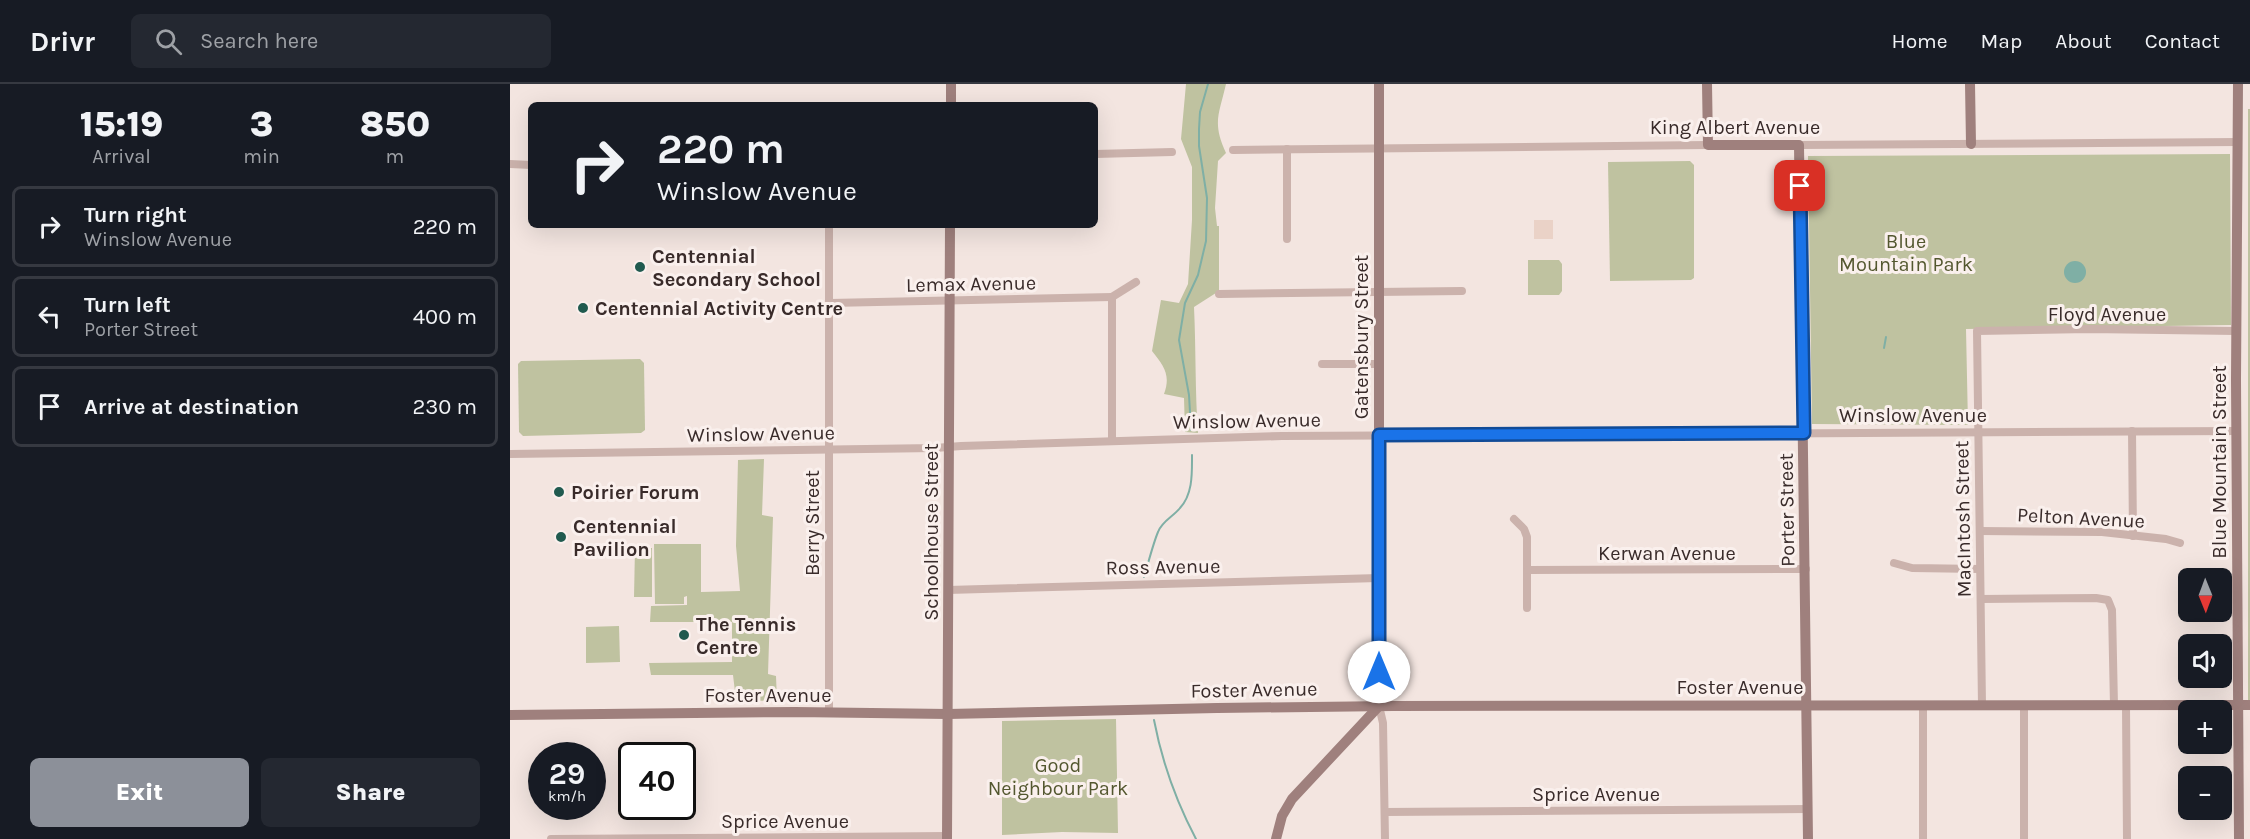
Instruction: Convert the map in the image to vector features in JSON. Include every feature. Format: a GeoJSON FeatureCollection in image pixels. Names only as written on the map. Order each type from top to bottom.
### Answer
{"type":"FeatureCollection","features":[{"type":"Feature","properties":{"kind":"street"},"geometry":{"type":"LineString","coordinates":[[951,84],[951,102]]}},
{"type":"Feature","properties":{"kind":"street","name":"Gatensbury Street"},"geometry":{"type":"LineString","coordinates":[[1379,84],[1379,706]]}},
{"type":"Feature","properties":{"kind":"street"},"geometry":{"type":"LineString","coordinates":[[1707,84],[1708,145]]}},
{"type":"Feature","properties":{"kind":"street"},"geometry":{"type":"LineString","coordinates":[[1970,84],[1971,144]]}},
{"type":"Feature","properties":{"kind":"street","name":"Blue Mountain Street"},"geometry":{"type":"LineString","coordinates":[[2238,84],[2236,431],[2245,705],[2239,839]]}},
{"type":"Feature","properties":{"kind":"street","name":"King Albert Avenue"},"geometry":{"type":"LineString","coordinates":[[1233,150],[1380,147],[2238,142]]}},
{"type":"Feature","properties":{"kind":"street","name":"Porter Street"},"geometry":{"type":"LineString","coordinates":[[1799,145],[1808,839]]}},
{"type":"Feature","properties":{"kind":"street"},"geometry":{"type":"LineString","coordinates":[[1287,148],[1287,238]]}},
{"type":"Feature","properties":{"kind":"street"},"geometry":{"type":"LineString","coordinates":[[1098,154],[1172,152]]}},
{"type":"Feature","properties":{"kind":"street"},"geometry":{"type":"LineString","coordinates":[[510,165],[528,165]]}},
{"type":"Feature","properties":{"kind":"street","name":"Berry Street"},"geometry":{"type":"LineString","coordinates":[[829,228],[829,712]]}},
{"type":"Feature","properties":{"kind":"street","name":"Schoolhouse Street"},"geometry":{"type":"LineString","coordinates":[[947,837],[950,228]]}},
{"type":"Feature","properties":{"kind":"street"},"geometry":{"type":"LineString","coordinates":[[1112,441],[1112,297],[1136,282]]}},
{"type":"Feature","properties":{"kind":"street"},"geometry":{"type":"LineString","coordinates":[[1219,294],[1462,291]]}},
{"type":"Feature","properties":{"kind":"street","name":"Lemax Avenue"},"geometry":{"type":"LineString","coordinates":[[830,303],[1112,297]]}},
{"type":"Feature","properties":{"kind":"street","name":"Floyd Avenue"},"geometry":{"type":"LineString","coordinates":[[1977,331],[2089,329],[2236,331]]}},
{"type":"Feature","properties":{"kind":"street","name":"MacIntosh Street"},"geometry":{"type":"LineString","coordinates":[[1977,331],[1982,705]]}},
{"type":"Feature","properties":{"kind":"street"},"geometry":{"type":"LineString","coordinates":[[1322,364],[1379,364]]}},
{"type":"Feature","properties":{"kind":"street"},"geometry":{"type":"LineString","coordinates":[[2132,431],[2133,536]]}},
{"type":"Feature","properties":{"kind":"street","name":"Winslow Avenue"},"geometry":{"type":"LineString","coordinates":[[510,454],[828,450],[1282,436],[2236,431]]}},
{"type":"Feature","properties":{"kind":"street"},"geometry":{"type":"LineString","coordinates":[[1514,519],[1524,528],[1527,537],[1527,608]]}},
{"type":"Feature","properties":{"kind":"street","name":"Pelton Avenue"},"geometry":{"type":"LineString","coordinates":[[1980,531],[2102,532],[2166,539],[2180,543]]}},
{"type":"Feature","properties":{"kind":"street"},"geometry":{"type":"LineString","coordinates":[[1894,563],[1912,568],[1980,569]]}},
{"type":"Feature","properties":{"kind":"street","name":"Kerwan Avenue"},"geometry":{"type":"LineString","coordinates":[[1528,570],[1806,569]]}},
{"type":"Feature","properties":{"kind":"street","name":"Ross Avenue"},"geometry":{"type":"LineString","coordinates":[[948,590],[1379,578]]}},
{"type":"Feature","properties":{"kind":"street"},"geometry":{"type":"LineString","coordinates":[[1981,599],[2100,598],[2108,600],[2112,610],[2120,706],[2127,839]]}},
{"type":"Feature","properties":{"kind":"street"},"geometry":{"type":"LineString","coordinates":[[1923,705],[1923,839]]}},
{"type":"Feature","properties":{"kind":"street","name":"Foster Avenue"},"geometry":{"type":"LineString","coordinates":[[510,715],[829,712],[948,714],[1379,706],[2245,705]]}},
{"type":"Feature","properties":{"kind":"street"},"geometry":{"type":"LineString","coordinates":[[1379,706],[1383,723],[1385,839]]}},
{"type":"Feature","properties":{"kind":"street"},"geometry":{"type":"LineString","coordinates":[[1276,839],[1282,816],[1292,800],[1379,706]]}},
{"type":"Feature","properties":{"kind":"street"},"geometry":{"type":"LineString","coordinates":[[2024,706],[2024,839]]}},
{"type":"Feature","properties":{"kind":"street","name":"Sprice Avenue"},"geometry":{"type":"LineString","coordinates":[[1385,812],[1808,809]]}},
{"type":"Feature","properties":{"kind":"street","name":"Sprice Avenue"},"geometry":{"type":"LineString","coordinates":[[551,839],[947,837]]}},
{"type":"Feature","properties":{"kind":"green space"},"geometry":{"type":"Polygon","coordinates":[[[1186,84],[1226,84],[1218,118],[1219,134],[1226,153],[1218,161],[1215,208],[1217,226],[1219,226],[1219,291],[1194,307],[1198,433],[1185,432],[1184,398],[1164,394],[1167,381],[1165,371],[1152,351],[1161,300],[1179,303],[1188,284],[1192,220],[1192,167],[1181,139],[1186,84]]]}},
{"type":"Feature","properties":{"kind":"green space"},"geometry":{"type":"Polygon","coordinates":[[[2248,109],[2250,109],[2250,700],[2248,700],[2248,109]]]}},
{"type":"Feature","properties":{"kind":"green space","name":"Blue Mountain Park"},"geometry":{"type":"Polygon","coordinates":[[[2230,154],[2231,325],[1966,329],[1968,425],[1812,424],[1808,156],[2230,154]]]}},
{"type":"Feature","properties":{"kind":"green space"},"geometry":{"type":"Polygon","coordinates":[[[1690,161],[1694,165],[1694,278],[1691,280],[1610,281],[1608,162],[1690,161]]]}},
{"type":"Feature","properties":{"kind":"green space"},"geometry":{"type":"Polygon","coordinates":[[[1528,260],[1559,260],[1562,264],[1562,291],[1559,295],[1528,295],[1528,260]]]}},
{"type":"Feature","properties":{"kind":"green space"},"geometry":{"type":"Polygon","coordinates":[[[640,359],[644,363],[645,430],[641,433],[523,436],[519,432],[518,364],[521,361],[640,359]]]}},
{"type":"Feature","properties":{"kind":"green space"},"geometry":{"type":"Polygon","coordinates":[[[764,459],[762,515],[773,517],[768,674],[776,676],[777,701],[736,700],[733,675],[651,675],[649,663],[732,662],[732,622],[650,622],[651,606],[687,605],[687,596],[684,597],[684,604],[655,604],[654,544],[701,544],[701,592],[740,591],[736,546],[738,460],[764,459]]]}},
{"type":"Feature","properties":{"kind":"green space"},"geometry":{"type":"Polygon","coordinates":[[[635,548],[652,548],[652,597],[634,597],[635,548]]]}},
{"type":"Feature","properties":{"kind":"green space"},"geometry":{"type":"Polygon","coordinates":[[[619,626],[620,662],[586,663],[586,627],[619,626]]]}},
{"type":"Feature","properties":{"kind":"green space","name":"Good Neighbour Park"},"geometry":{"type":"Polygon","coordinates":[[[1116,719],[1118,833],[1062,832],[1002,835],[1002,721],[1116,719]]]}},
{"type":"Feature","properties":{"kind":"shaded area"},"geometry":{"type":"Polygon","coordinates":[[[1534,220],[1553,220],[1553,239],[1534,239],[1534,220]]]}},
{"type":"Feature","properties":{"kind":"water"},"geometry":{"type":"Polygon","coordinates":[[[2075,261],[2083,264],[2086,272],[2083,280],[2075,283],[2067,280],[2064,272],[2067,264],[2075,261]]]}},
{"type":"Feature","properties":{"kind":"waterway"},"geometry":{"type":"LineString","coordinates":[[1191,430],[1189,395],[1179,340],[1185,303],[1198,275],[1206,241],[1207,198],[1199,146],[1199,129],[1200,112],[1208,84]]}},
{"type":"Feature","properties":{"kind":"waterway"},"geometry":{"type":"LineString","coordinates":[[1884,348],[1886,337]]}},
{"type":"Feature","properties":{"kind":"waterway"},"geometry":{"type":"LineString","coordinates":[[1144,577],[1160,528],[1180,508],[1187,496],[1191,483],[1192,455]]}},
{"type":"Feature","properties":{"kind":"waterway"},"geometry":{"type":"LineString","coordinates":[[1154,720],[1170,781],[1196,839]]}},
{"type":"Feature","properties":{"kind":"place","name":"Centennial Secondary School"},"geometry":{"type":"Point","coordinates":[640,267]}},
{"type":"Feature","properties":{"kind":"place","name":"Centennial Activity Centre"},"geometry":{"type":"Point","coordinates":[583,308]}},
{"type":"Feature","properties":{"kind":"place","name":"Poirier Forum"},"geometry":{"type":"Point","coordinates":[559,492]}},
{"type":"Feature","properties":{"kind":"place","name":"Centennial Pavilion"},"geometry":{"type":"Point","coordinates":[561,537]}},
{"type":"Feature","properties":{"kind":"place","name":"The Tennis Centre"},"geometry":{"type":"Point","coordinates":[684,635]}},
{"type":"Feature","properties":{"kind":"route"},"geometry":{"type":"LineString","coordinates":[[1379,672],[1379,435],[1804,433],[1800,186]]}}]}
